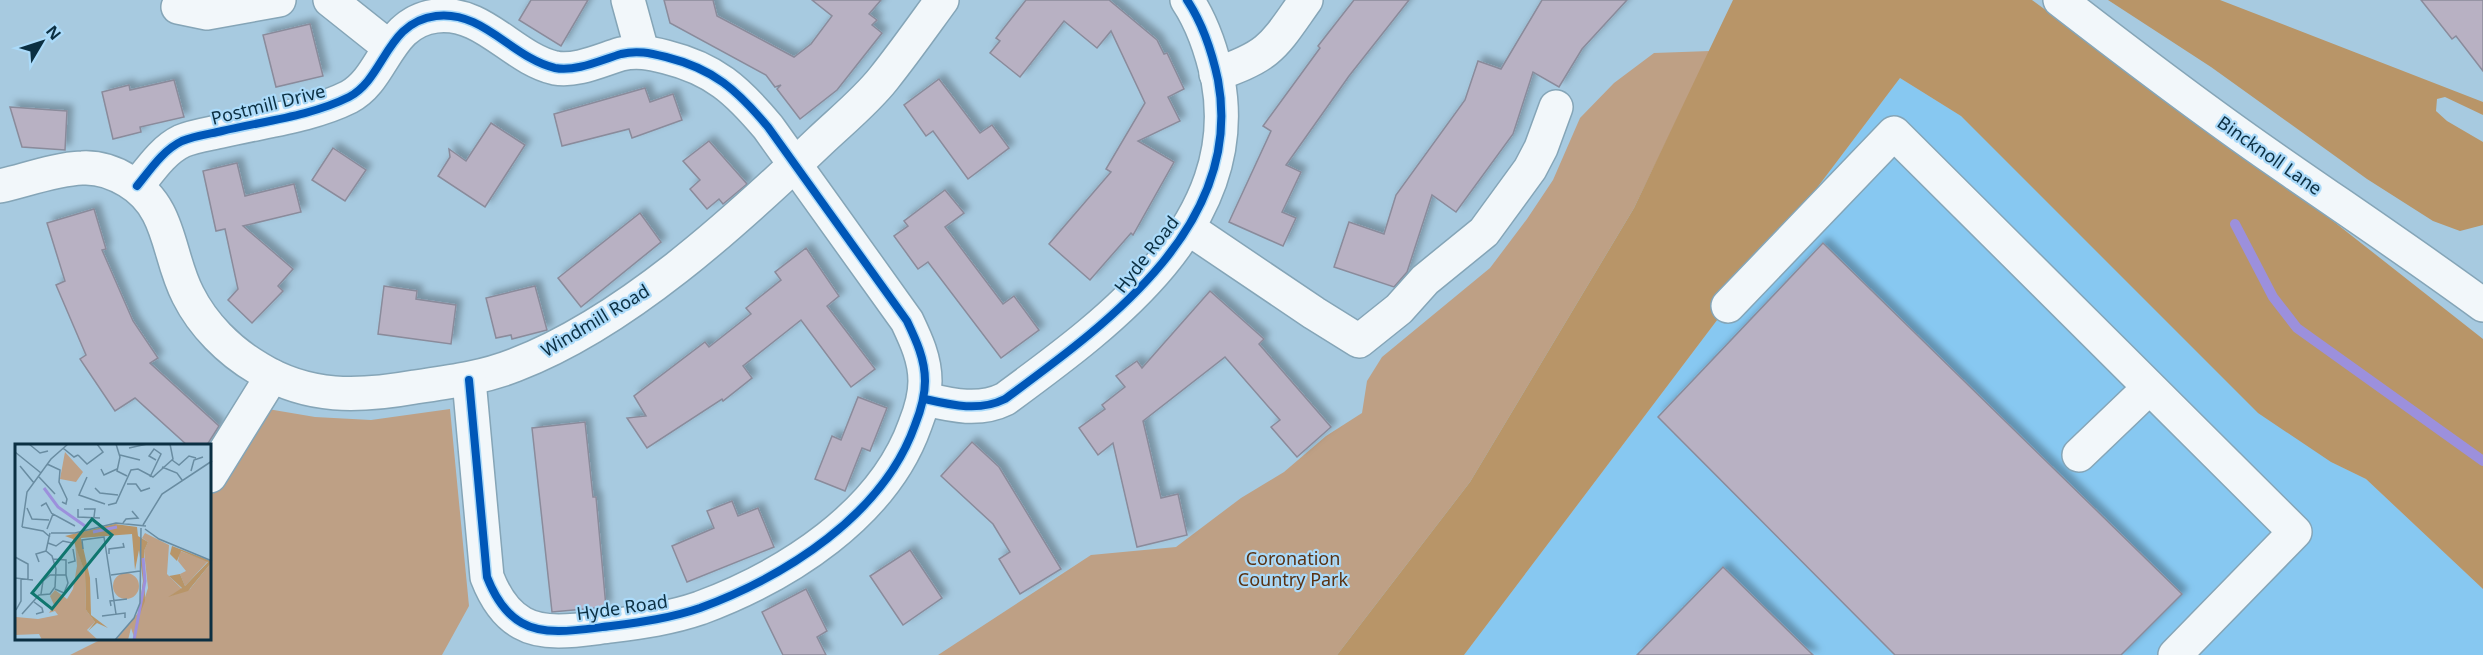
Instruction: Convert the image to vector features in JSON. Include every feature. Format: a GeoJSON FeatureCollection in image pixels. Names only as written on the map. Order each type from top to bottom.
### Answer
{"type":"FeatureCollection","features":[{"type":"Feature","properties":{"kind":"street"},"geometry":{"type":"LineString","coordinates":[[330,0],[389,47]]}},
{"type":"Feature","properties":{"kind":"street"},"geometry":{"type":"LineString","coordinates":[[628,0],[642,51]]}},
{"type":"Feature","properties":{"kind":"street","name":"Windmill Road"},"geometry":{"type":"LineString","coordinates":[[0,186],[82,168],[117,174],[137,186],[153,201],[162,218],[186,291],[197,312],[235,353],[272,376],[297,388],[346,395],[381,393],[469,380],[514,366],[585,330],[659,281],[795,165],[883,80],[942,0]]}},
{"type":"Feature","properties":{"kind":"street","name":"Hyde Road"},"geometry":{"type":"LineString","coordinates":[[925,399],[976,406],[991,406],[1005,399],[1115,314],[1146,282],[1188,228],[1212,179],[1221,145],[1223,122],[1216,74],[1204,32],[1187,0]]}},
{"type":"Feature","properties":{"kind":"street"},"geometry":{"type":"LineString","coordinates":[[1216,74],[1241,66],[1277,43],[1306,0]]}},
{"type":"Feature","properties":{"kind":"street","name":"Bincknoll Lane"},"geometry":{"type":"LineString","coordinates":[[2060,0],[2142,64],[2266,153],[2407,249],[2483,305]]}},
{"type":"Feature","properties":{"kind":"street"},"geometry":{"type":"LineString","coordinates":[[178,7],[207,13],[271,2]]}},
{"type":"Feature","properties":{"kind":"street","name":"Postmill Drive"},"geometry":{"type":"LineString","coordinates":[[137,186],[153,165],[182,142],[329,106],[356,93],[389,47],[407,27],[421,20],[448,15],[480,26],[540,62],[556,68],[571,68],[642,51],[705,69],[752,108],[795,165]]}},
{"type":"Feature","properties":{"kind":"street","name":"Hyde Road"},"geometry":{"type":"LineString","coordinates":[[1188,228],[1268,284],[1359,341],[1399,309],[1425,280],[1484,232],[1530,169],[1541,148],[1556,108]]}},
{"type":"Feature","properties":{"kind":"street"},"geometry":{"type":"LineString","coordinates":[[1728,306],[1894,133],[2295,532],[2175,655]]}},
{"type":"Feature","properties":{"kind":"street","name":"Hyde Road"},"geometry":{"type":"LineString","coordinates":[[469,380],[487,577],[494,594],[506,610],[521,623],[538,630],[598,627],[658,620],[718,601],[777,572],[810,551],[880,489],[903,455],[925,399],[922,357],[907,321],[795,165]]}},
{"type":"Feature","properties":{"kind":"street"},"geometry":{"type":"LineString","coordinates":[[212,473],[272,376]]}},
{"type":"Feature","properties":{"kind":"street"},"geometry":{"type":"LineString","coordinates":[[2079,455],[2149,388]]}},
{"type":"Feature","properties":{"kind":"shaded area"},"geometry":{"type":"Polygon","coordinates":[[[1733,0],[2032,0],[2333,221],[2483,339],[2483,589],[2366,479],[2331,462],[2258,413],[1961,116],[1900,78],[1464,655],[1337,655],[1470,482],[1634,208],[1733,0]]]}},
{"type":"Feature","properties":{"kind":"shaded area"},"geometry":{"type":"Polygon","coordinates":[[[2108,0],[2220,0],[2483,102],[2483,115],[2445,97],[2437,99],[2436,111],[2447,121],[2483,142],[2483,225],[2460,231],[2433,221],[2367,179],[2211,67],[2108,0]]]}},
{"type":"Feature","properties":{"kind":"shaded area"},"geometry":{"type":"Polygon","coordinates":[[[1900,78],[1961,116],[2331,462],[2366,479],[2483,589],[2483,655],[1464,655],[1900,78]]]}},
{"type":"Feature","properties":{"kind":"green space","name":"Coronation Country Park"},"geometry":{"type":"Polygon","coordinates":[[[1710,51],[1634,208],[1470,482],[1337,655],[938,655],[1091,555],[1176,547],[1241,498],[1284,472],[1326,436],[1362,413],[1367,381],[1382,357],[1490,268],[1527,219],[1553,180],[1580,118],[1614,83],[1654,53],[1710,51]]]}},
{"type":"Feature","properties":{"kind":"green space"},"geometry":{"type":"Polygon","coordinates":[[[256,407],[315,417],[371,420],[450,409],[469,606],[442,655],[70,655],[100,640],[212,640],[212,484],[256,407]]]}},
{"type":"Feature","properties":{"kind":"building"},"geometry":{"type":"Polygon","coordinates":[[[531,0],[588,0],[561,46],[519,20],[531,0]]]}},
{"type":"Feature","properties":{"kind":"building"},"geometry":{"type":"Polygon","coordinates":[[[664,0],[713,0],[717,16],[794,57],[811,44],[832,16],[812,0],[881,0],[869,14],[877,20],[872,25],[882,33],[837,90],[800,119],[777,89],[781,85],[775,87],[766,75],[670,23],[664,0]]]}},
{"type":"Feature","properties":{"kind":"building"},"geometry":{"type":"Polygon","coordinates":[[[1026,0],[1109,0],[1157,40],[1164,54],[1167,53],[1184,89],[1168,97],[1180,121],[1138,141],[1174,162],[1133,235],[1131,233],[1090,280],[1049,244],[1111,172],[1106,169],[1145,103],[1111,31],[1097,48],[1064,21],[1020,77],[990,53],[1000,41],[996,38],[1026,0]]]}},
{"type":"Feature","properties":{"kind":"building"},"geometry":{"type":"Polygon","coordinates":[[[1354,0],[1409,0],[1349,76],[1286,165],[1301,172],[1282,212],[1296,218],[1283,246],[1229,222],[1271,131],[1263,126],[1320,48],[1318,46],[1354,0]]]}},
{"type":"Feature","properties":{"kind":"building"},"geometry":{"type":"Polygon","coordinates":[[[1542,0],[1627,0],[1582,49],[1559,87],[1533,72],[1513,134],[1456,212],[1432,195],[1407,272],[1394,287],[1334,267],[1349,222],[1384,234],[1396,195],[1465,100],[1478,61],[1501,69],[1542,0]]]}},
{"type":"Feature","properties":{"kind":"building"},"geometry":{"type":"Polygon","coordinates":[[[2421,0],[2483,0],[2483,71],[2456,36],[2452,39],[2421,0]]]}},
{"type":"Feature","properties":{"kind":"building"},"geometry":{"type":"Polygon","coordinates":[[[310,24],[323,76],[276,87],[263,35],[310,24]]]}},
{"type":"Feature","properties":{"kind":"building"},"geometry":{"type":"Polygon","coordinates":[[[939,79],[980,133],[992,125],[1009,148],[968,179],[933,131],[926,136],[904,105],[939,79]]]}},
{"type":"Feature","properties":{"kind":"building"},"geometry":{"type":"Polygon","coordinates":[[[174,80],[184,117],[140,127],[141,132],[113,139],[102,92],[129,85],[130,90],[174,80]]]}},
{"type":"Feature","properties":{"kind":"building"},"geometry":{"type":"Polygon","coordinates":[[[645,88],[650,102],[673,94],[682,120],[632,138],[629,129],[562,146],[554,114],[645,88]]]}},
{"type":"Feature","properties":{"kind":"building"},"geometry":{"type":"Polygon","coordinates":[[[10,107],[67,111],[65,150],[22,147],[10,107]]]}},
{"type":"Feature","properties":{"kind":"building"},"geometry":{"type":"Polygon","coordinates":[[[491,123],[525,145],[485,207],[438,176],[450,157],[449,149],[466,161],[491,123]]]}},
{"type":"Feature","properties":{"kind":"building"},"geometry":{"type":"Polygon","coordinates":[[[709,141],[747,184],[723,204],[719,199],[707,209],[690,189],[700,180],[683,161],[709,141]]]}},
{"type":"Feature","properties":{"kind":"building"},"geometry":{"type":"Polygon","coordinates":[[[333,148],[366,170],[345,201],[312,180],[333,148]]]}},
{"type":"Feature","properties":{"kind":"building"},"geometry":{"type":"Polygon","coordinates":[[[237,163],[245,196],[294,184],[301,212],[243,226],[293,269],[278,286],[283,291],[252,323],[228,300],[238,289],[225,229],[216,231],[203,171],[237,163]]]}},
{"type":"Feature","properties":{"kind":"building"},"geometry":{"type":"Polygon","coordinates":[[[945,190],[964,213],[945,227],[1003,304],[1014,296],[1039,330],[1001,358],[928,262],[918,269],[894,236],[908,226],[904,221],[945,190]]]}},
{"type":"Feature","properties":{"kind":"building"},"geometry":{"type":"Polygon","coordinates":[[[94,209],[106,249],[102,250],[133,321],[158,358],[150,363],[219,426],[208,444],[186,444],[135,398],[115,411],[80,359],[86,355],[56,285],[65,281],[47,223],[94,209]]]}},
{"type":"Feature","properties":{"kind":"building"},"geometry":{"type":"Polygon","coordinates":[[[640,213],[661,242],[581,307],[558,278],[640,213]]]}},
{"type":"Feature","properties":{"kind":"building"},"geometry":{"type":"Polygon","coordinates":[[[1823,243],[2182,594],[2121,655],[1895,655],[1658,417],[1823,243]]]}},
{"type":"Feature","properties":{"kind":"building"},"geometry":{"type":"Polygon","coordinates":[[[806,248],[839,296],[827,306],[875,369],[851,387],[801,320],[743,366],[752,378],[723,401],[722,399],[647,448],[627,418],[646,416],[634,396],[705,342],[709,347],[751,314],[746,308],[781,280],[775,272],[806,248]]]}},
{"type":"Feature","properties":{"kind":"building"},"geometry":{"type":"Polygon","coordinates":[[[384,286],[417,291],[416,299],[456,305],[451,344],[378,334],[384,286]]]}},
{"type":"Feature","properties":{"kind":"building"},"geometry":{"type":"Polygon","coordinates":[[[535,286],[547,330],[512,339],[511,335],[496,338],[486,298],[535,286]]]}},
{"type":"Feature","properties":{"kind":"building"},"geometry":{"type":"Polygon","coordinates":[[[1210,291],[1264,339],[1259,344],[1331,427],[1297,457],[1271,427],[1280,420],[1225,357],[1143,421],[1161,498],[1178,494],[1187,535],[1137,547],[1113,443],[1098,455],[1079,428],[1105,409],[1102,405],[1125,387],[1116,376],[1137,361],[1142,368],[1210,291]]]}},
{"type":"Feature","properties":{"kind":"building"},"geometry":{"type":"Polygon","coordinates":[[[858,397],[887,408],[870,451],[862,448],[845,491],[815,479],[832,436],[841,440],[858,397]]]}},
{"type":"Feature","properties":{"kind":"building"},"geometry":{"type":"Polygon","coordinates":[[[585,422],[593,497],[596,497],[606,607],[552,612],[532,428],[585,422]]]}},
{"type":"Feature","properties":{"kind":"building"},"geometry":{"type":"Polygon","coordinates":[[[972,442],[999,467],[1061,569],[1020,594],[999,559],[1010,552],[993,524],[941,476],[972,442]]]}},
{"type":"Feature","properties":{"kind":"building"},"geometry":{"type":"Polygon","coordinates":[[[732,501],[738,516],[758,508],[774,547],[687,582],[672,546],[714,528],[707,511],[732,501]]]}},
{"type":"Feature","properties":{"kind":"building"},"geometry":{"type":"Polygon","coordinates":[[[910,550],[942,598],[903,625],[870,576],[910,550]]]}},
{"type":"Feature","properties":{"kind":"building"},"geometry":{"type":"Polygon","coordinates":[[[1723,567],[1813,655],[1637,655],[1723,567]]]}},
{"type":"Feature","properties":{"kind":"building"},"geometry":{"type":"Polygon","coordinates":[[[806,589],[827,631],[817,637],[826,655],[783,655],[762,612],[806,589]]]}},
{"type":"Feature","properties":{"kind":"waterway"},"geometry":{"type":"LineString","coordinates":[[2235,224],[2273,297],[2297,328],[2483,461]]}},
{"type":"Feature","properties":{"kind":"cycle path"},"geometry":{"type":"LineString","coordinates":[[925,399],[975,406],[1005,399],[1085,338],[1124,303],[1160,266],[1189,225],[1210,180],[1221,132],[1216,70],[1202,28],[1187,0]]}},
{"type":"Feature","properties":{"kind":"cycle path"},"geometry":{"type":"LineString","coordinates":[[137,186],[163,155],[182,141],[319,109],[349,97],[371,77],[396,39],[419,20],[436,16],[453,16],[468,20],[539,63],[555,68],[580,67],[633,52],[666,57],[698,68],[723,83],[746,102],[768,127],[907,321],[922,357],[925,373],[924,393],[915,425],[900,457],[880,487],[856,514],[797,560],[733,595],[700,608],[634,623],[554,631],[532,627],[516,619],[500,603],[487,577],[469,380]]}}]}
